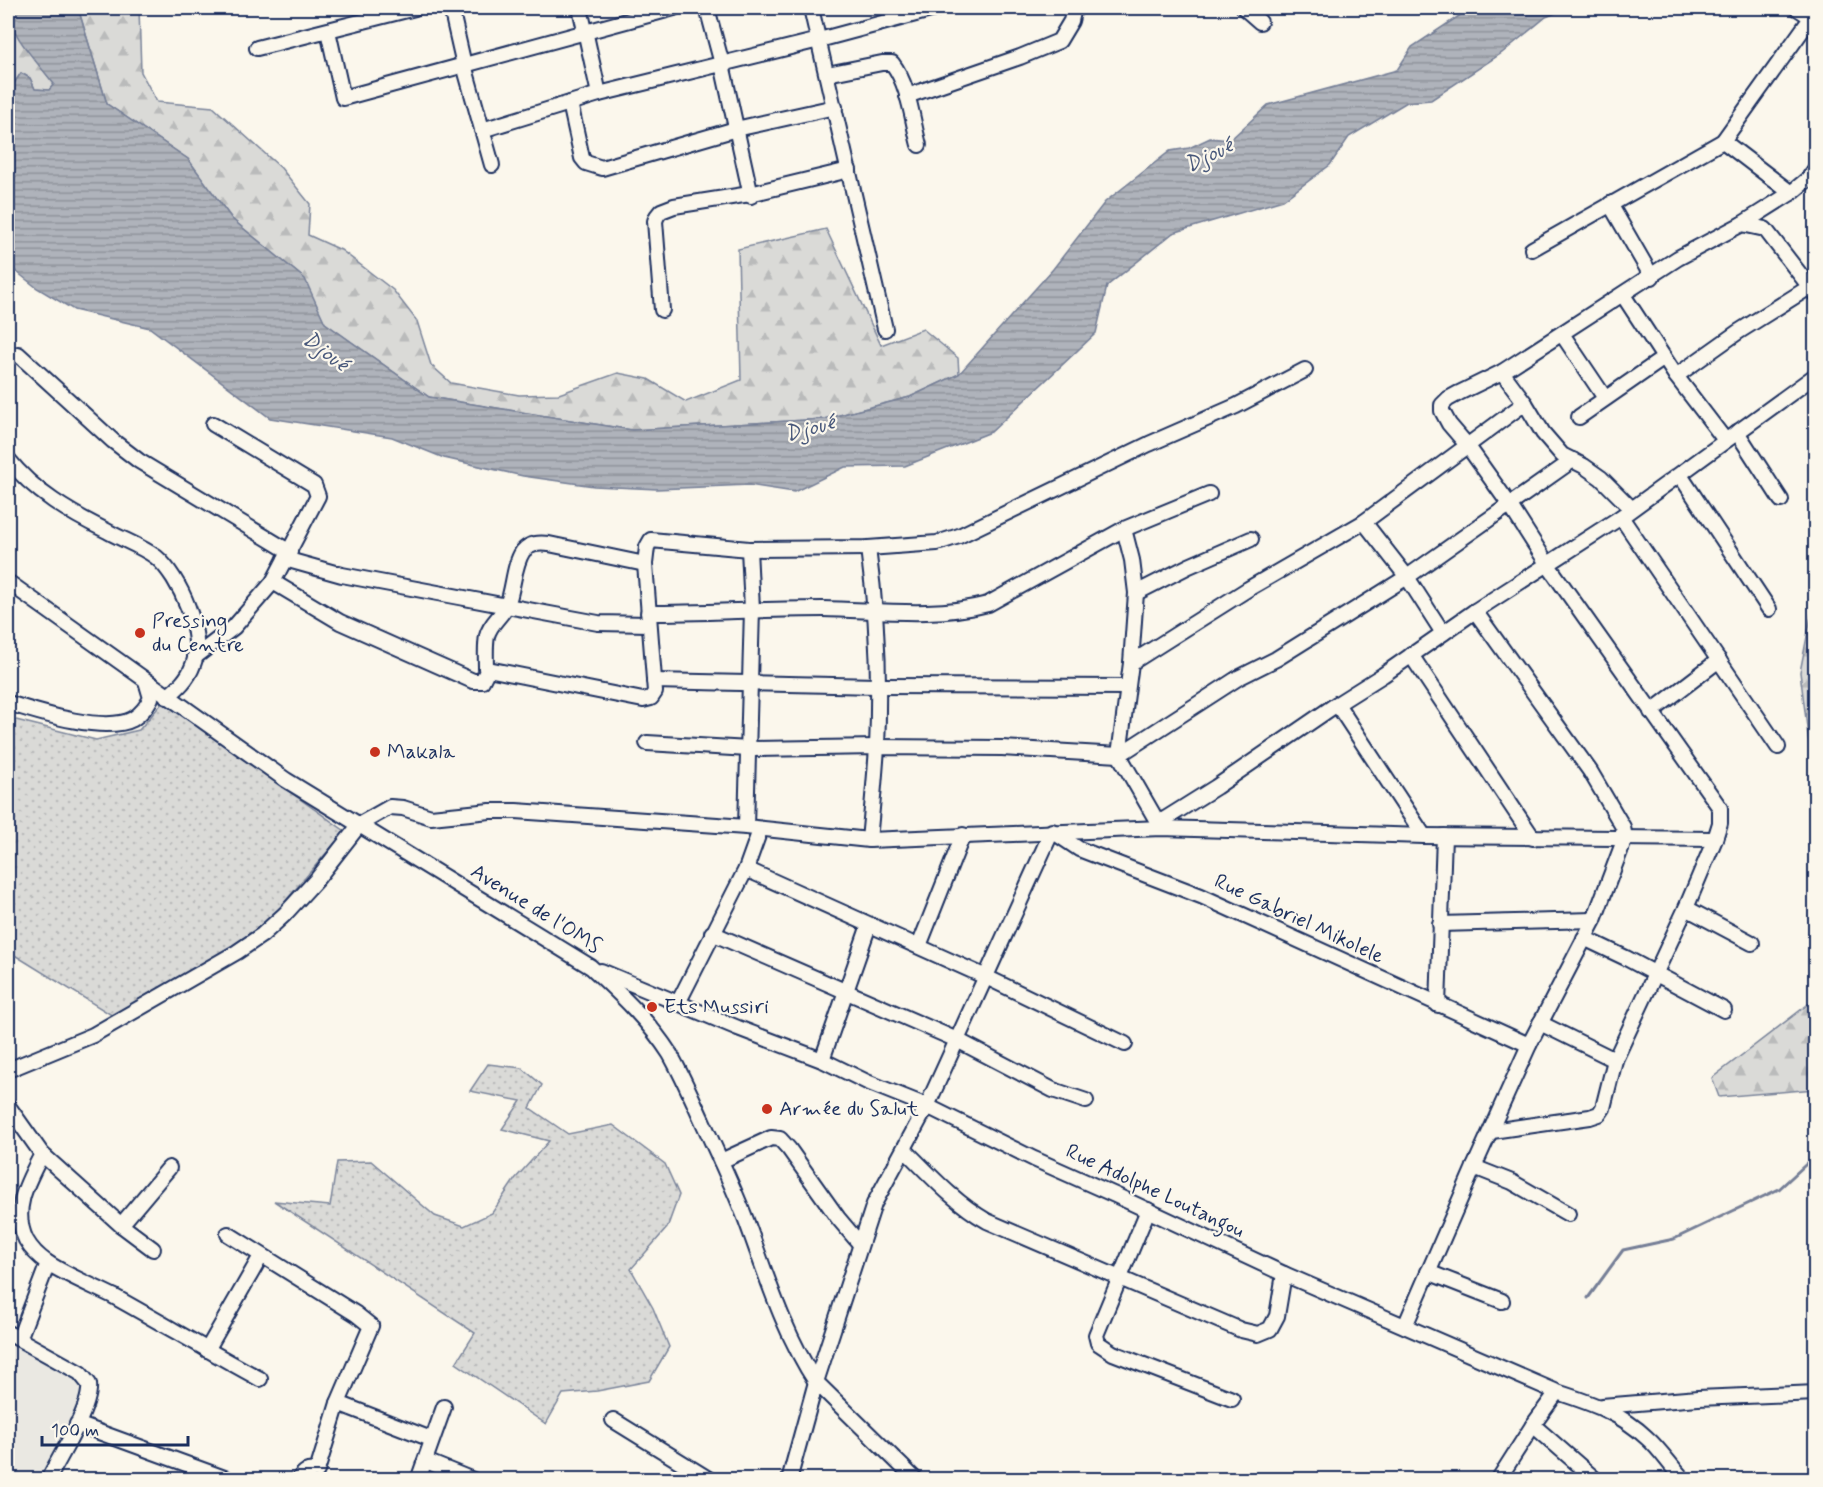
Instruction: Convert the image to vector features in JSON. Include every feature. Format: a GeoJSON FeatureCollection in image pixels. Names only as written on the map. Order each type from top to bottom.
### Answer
{"type":"FeatureCollection","features":[{"type":"Feature","properties":{"kind":"street"},"geometry":{"type":"LineString","coordinates":[[257,48],[415,8]]}},
{"type":"Feature","properties":{"kind":"street"},"geometry":{"type":"LineString","coordinates":[[451,8],[464,65],[492,165]]}},
{"type":"Feature","properties":{"kind":"street"},"geometry":{"type":"LineString","coordinates":[[580,8],[599,94]]}},
{"type":"Feature","properties":{"kind":"street"},"geometry":{"type":"LineString","coordinates":[[328,31],[343,98],[585,30],[674,8]]}},
{"type":"Feature","properties":{"kind":"street"},"geometry":{"type":"LineString","coordinates":[[707,8],[722,64],[750,195]]}},
{"type":"Feature","properties":{"kind":"street"},"geometry":{"type":"LineString","coordinates":[[811,8],[885,329]]}},
{"type":"Feature","properties":{"kind":"street"},"geometry":{"type":"LineString","coordinates":[[482,130],[599,94],[938,8]]}},
{"type":"Feature","properties":{"kind":"street"},"geometry":{"type":"LineString","coordinates":[[907,96],[1020,57],[1059,40],[1071,21],[1074,8]]}},
{"type":"Feature","properties":{"kind":"street"},"geometry":{"type":"LineString","coordinates":[[1244,8],[1260,22]]}},
{"type":"Feature","properties":{"kind":"street"},"geometry":{"type":"LineString","coordinates":[[1532,249],[1723,141],[1813,14],[1797,8]]}},
{"type":"Feature","properties":{"kind":"street"},"geometry":{"type":"LineString","coordinates":[[827,74],[892,63],[907,96],[919,145]]}},
{"type":"Feature","properties":{"kind":"street"},"geometry":{"type":"LineString","coordinates":[[570,103],[582,158],[586,164],[602,168],[736,129],[835,107]]}},
{"type":"Feature","properties":{"kind":"street"},"geometry":{"type":"LineString","coordinates":[[1723,141],[1791,193]]}},
{"type":"Feature","properties":{"kind":"street"},"geometry":{"type":"LineString","coordinates":[[1492,1131],[1590,1117],[1599,1114],[1604,1108],[1615,1060],[1686,908],[1715,838],[1720,823],[1720,807],[1548,565],[1509,504],[1444,416],[1442,405],[1448,399],[1502,372],[1652,277],[1678,258],[1742,224],[1791,193],[1808,178],[1815,168]]}},
{"type":"Feature","properties":{"kind":"street"},"geometry":{"type":"LineString","coordinates":[[662,310],[657,216],[661,211],[674,206],[750,195],[849,170]]}},
{"type":"Feature","properties":{"kind":"street"},"geometry":{"type":"LineString","coordinates":[[1610,204],[1652,277]]}},
{"type":"Feature","properties":{"kind":"street"},"geometry":{"type":"LineString","coordinates":[[1765,229],[1767,207]]}},
{"type":"Feature","properties":{"kind":"street"},"geometry":{"type":"LineString","coordinates":[[1676,376],[1738,332],[1813,288],[1765,229],[1742,224]]}},
{"type":"Feature","properties":{"kind":"street"},"geometry":{"type":"LineString","coordinates":[[1623,295],[1676,376],[1725,440]]}},
{"type":"Feature","properties":{"kind":"street"},"geometry":{"type":"LineString","coordinates":[[1562,334],[1605,398]]}},
{"type":"Feature","properties":{"kind":"street"},"geometry":{"type":"LineString","coordinates":[[18,354],[113,441],[139,461],[287,556],[342,575],[598,623],[752,609],[964,610],[988,604],[1124,529],[1209,494]]}},
{"type":"Feature","properties":{"kind":"street"},"geometry":{"type":"LineString","coordinates":[[1579,417],[1664,358]]}},
{"type":"Feature","properties":{"kind":"street"},"geometry":{"type":"LineString","coordinates":[[488,669],[643,700],[651,698],[654,681],[645,564],[647,547],[651,540],[749,549],[868,548],[937,543],[960,536],[1149,444],[1236,406],[1305,370]]}},
{"type":"Feature","properties":{"kind":"street"},"geometry":{"type":"LineString","coordinates":[[1502,372],[1562,455],[1601,478],[1626,512],[1719,660],[1778,747]]}},
{"type":"Feature","properties":{"kind":"street"},"geometry":{"type":"LineString","coordinates":[[1159,826],[1680,475],[1815,375]]}},
{"type":"Feature","properties":{"kind":"street"},"geometry":{"type":"LineString","coordinates":[[1131,663],[1248,589],[1364,522],[1525,403]]}},
{"type":"Feature","properties":{"kind":"street"},"geometry":{"type":"LineString","coordinates":[[195,657],[234,627],[273,582],[318,496],[314,485],[213,424]]}},
{"type":"Feature","properties":{"kind":"street"},"geometry":{"type":"LineString","coordinates":[[1737,432],[1781,500]]}},
{"type":"Feature","properties":{"kind":"street"},"geometry":{"type":"LineString","coordinates":[[8,459],[42,493],[66,510],[139,547],[156,558],[172,574],[183,592],[194,632],[195,657],[187,677],[167,697]]}},
{"type":"Feature","properties":{"kind":"street"},"geometry":{"type":"LineString","coordinates":[[647,743],[749,749],[1002,748],[1119,754],[1238,678],[1276,659],[1407,577],[1573,460]]}},
{"type":"Feature","properties":{"kind":"street"},"geometry":{"type":"LineString","coordinates":[[1680,475],[1769,609]]}},
{"type":"Feature","properties":{"kind":"street"},"geometry":{"type":"LineString","coordinates":[[1364,522],[1407,577],[1443,633]]}},
{"type":"Feature","properties":{"kind":"street"},"geometry":{"type":"LineString","coordinates":[[1124,529],[1132,561],[1136,593],[1131,663],[1126,687],[1119,754],[1159,826]]}},
{"type":"Feature","properties":{"kind":"street"},"geometry":{"type":"LineString","coordinates":[[1136,593],[1188,566],[1251,539]]}},
{"type":"Feature","properties":{"kind":"street"},"geometry":{"type":"LineString","coordinates":[[488,669],[486,669],[487,636],[507,605],[522,552],[529,546],[538,543],[549,544],[645,564]]}},
{"type":"Feature","properties":{"kind":"street"},"geometry":{"type":"LineString","coordinates":[[868,548],[875,610],[877,686],[877,747],[869,840]]}},
{"type":"Feature","properties":{"kind":"street"},"geometry":{"type":"LineString","coordinates":[[678,1003],[746,868],[753,829],[749,749],[752,609],[749,549]]}},
{"type":"Feature","properties":{"kind":"street","name":"Avenue de l'OMS"},"geometry":{"type":"LineString","coordinates":[[8,582],[286,780],[591,967],[644,1019],[670,1055],[745,1217],[777,1302],[799,1352],[816,1382],[916,1479]]}},
{"type":"Feature","properties":{"kind":"street"},"geometry":{"type":"LineString","coordinates":[[273,582],[340,622],[473,681],[482,681],[488,669]]}},
{"type":"Feature","properties":{"kind":"street"},"geometry":{"type":"LineString","coordinates":[[1405,1326],[1529,1046],[1594,920],[1625,838],[1623,827],[1590,771],[1475,611]]}},
{"type":"Feature","properties":{"kind":"street"},"geometry":{"type":"LineString","coordinates":[[1411,656],[1533,838]]}},
{"type":"Feature","properties":{"kind":"street"},"geometry":{"type":"LineString","coordinates":[[1651,712],[1719,660]]}},
{"type":"Feature","properties":{"kind":"street"},"geometry":{"type":"LineString","coordinates":[[8,703],[87,722],[104,725],[118,724],[131,720],[143,711],[151,698],[146,681]]}},
{"type":"Feature","properties":{"kind":"street"},"geometry":{"type":"LineString","coordinates":[[654,681],[877,686],[1126,687]]}},
{"type":"Feature","properties":{"kind":"street"},"geometry":{"type":"LineString","coordinates":[[1337,704],[1424,836]]}},
{"type":"Feature","properties":{"kind":"street"},"geometry":{"type":"LineString","coordinates":[[8,1070],[93,1035],[237,952],[262,935],[317,879],[360,824],[390,807],[403,808],[431,817],[490,811],[516,811],[869,840],[1159,826],[1424,836],[1715,838]]}},
{"type":"Feature","properties":{"kind":"street"},"geometry":{"type":"LineString","coordinates":[[789,1479],[816,1382],[874,1204],[927,1106],[1052,831]]}},
{"type":"Feature","properties":{"kind":"street","name":"Rue Gabriel Mikolele"},"geometry":{"type":"LineString","coordinates":[[1052,831],[1079,849],[1201,897],[1529,1046]]}},
{"type":"Feature","properties":{"kind":"street"},"geometry":{"type":"LineString","coordinates":[[919,946],[963,835]]}},
{"type":"Feature","properties":{"kind":"street"},"geometry":{"type":"LineString","coordinates":[[1438,1005],[1444,836]]}},
{"type":"Feature","properties":{"kind":"street"},"geometry":{"type":"LineString","coordinates":[[746,868],[986,977],[1125,1044]]}},
{"type":"Feature","properties":{"kind":"street"},"geometry":{"type":"LineString","coordinates":[[1686,908],[1752,943]]}},
{"type":"Feature","properties":{"kind":"street"},"geometry":{"type":"LineString","coordinates":[[1440,924],[1594,920]]}},
{"type":"Feature","properties":{"kind":"street"},"geometry":{"type":"LineString","coordinates":[[822,1060],[869,925]]}},
{"type":"Feature","properties":{"kind":"street"},"geometry":{"type":"LineString","coordinates":[[712,933],[957,1040],[1034,1081],[1086,1101]]}},
{"type":"Feature","properties":{"kind":"street"},"geometry":{"type":"LineString","coordinates":[[1584,938],[1724,1010]]}},
{"type":"Feature","properties":{"kind":"street","name":"Rue Adolphe Loutangou"},"geometry":{"type":"LineString","coordinates":[[591,967],[822,1060],[867,1082],[927,1106],[1034,1160],[1148,1210],[1284,1274],[1557,1392],[1600,1406],[1625,1419],[1648,1439],[1684,1479]]}},
{"type":"Feature","properties":{"kind":"street"},"geometry":{"type":"LineString","coordinates":[[1540,1023],[1615,1060]]}},
{"type":"Feature","properties":{"kind":"street"},"geometry":{"type":"LineString","coordinates":[[8,1106],[42,1154],[121,1225],[153,1249]]}},
{"type":"Feature","properties":{"kind":"street"},"geometry":{"type":"LineString","coordinates":[[720,1161],[771,1138],[780,1139],[860,1244]]}},
{"type":"Feature","properties":{"kind":"street"},"geometry":{"type":"LineString","coordinates":[[904,1149],[969,1211],[1241,1330],[1258,1334],[1270,1329],[1277,1316],[1284,1274]]}},
{"type":"Feature","properties":{"kind":"street"},"geometry":{"type":"LineString","coordinates":[[42,1154],[27,1184],[21,1203],[20,1220],[26,1239],[34,1252],[48,1263],[260,1379]]}},
{"type":"Feature","properties":{"kind":"street"},"geometry":{"type":"LineString","coordinates":[[1474,1167],[1512,1182],[1568,1214]]}},
{"type":"Feature","properties":{"kind":"street"},"geometry":{"type":"LineString","coordinates":[[121,1225],[169,1168]]}},
{"type":"Feature","properties":{"kind":"street"},"geometry":{"type":"LineString","coordinates":[[1148,1210],[1096,1335],[1098,1343],[1113,1353],[1233,1399]]}},
{"type":"Feature","properties":{"kind":"street"},"geometry":{"type":"LineString","coordinates":[[228,1233],[356,1314],[371,1326],[338,1403],[317,1471],[303,1472],[298,1479]]}},
{"type":"Feature","properties":{"kind":"street"},"geometry":{"type":"LineString","coordinates":[[207,1350],[261,1256]]}},
{"type":"Feature","properties":{"kind":"street"},"geometry":{"type":"LineString","coordinates":[[48,1263],[13,1336],[86,1378],[90,1390],[77,1424],[48,1479]]}},
{"type":"Feature","properties":{"kind":"street"},"geometry":{"type":"LineString","coordinates":[[1428,1272],[1502,1301]]}},
{"type":"Feature","properties":{"kind":"street"},"geometry":{"type":"LineString","coordinates":[[1498,1479],[1557,1392]]}},
{"type":"Feature","properties":{"kind":"street"},"geometry":{"type":"LineString","coordinates":[[1600,1406],[1698,1398],[1815,1393]]}},
{"type":"Feature","properties":{"kind":"street"},"geometry":{"type":"LineString","coordinates":[[338,1403],[431,1439]]}},
{"type":"Feature","properties":{"kind":"street"},"geometry":{"type":"LineString","coordinates":[[418,1479],[444,1407]]}},
{"type":"Feature","properties":{"kind":"street"},"geometry":{"type":"LineString","coordinates":[[613,1420],[710,1479]]}},
{"type":"Feature","properties":{"kind":"street"},"geometry":{"type":"LineString","coordinates":[[77,1424],[230,1479]]}},
{"type":"Feature","properties":{"kind":"street"},"geometry":{"type":"LineString","coordinates":[[1533,1425],[1596,1479]]}},
{"type":"Feature","properties":{"kind":"street"},"geometry":{"type":"LineString","coordinates":[[426,1461],[473,1479]]}},
{"type":"Feature","properties":{"kind":"shaded area"},"geometry":{"type":"Polygon","coordinates":[[[8,1338],[78,1378],[86,1390],[43,1479],[8,1479],[8,1338]]]}},
{"type":"Feature","properties":{"kind":"green space"},"geometry":{"type":"Polygon","coordinates":[[[78,8],[139,8],[141,72],[157,102],[213,107],[281,168],[310,204],[308,235],[341,250],[393,290],[417,321],[431,365],[451,383],[519,395],[559,394],[618,373],[648,379],[686,402],[741,380],[738,249],[826,229],[881,345],[923,329],[958,358],[959,374],[910,397],[824,419],[632,430],[429,397],[325,323],[301,276],[232,219],[188,159],[107,104],[78,8]]]}},
{"type":"Feature","properties":{"kind":"green space"},"geometry":{"type":"Polygon","coordinates":[[[8,18],[26,48],[54,84],[49,90],[35,89],[30,78],[21,73],[8,92],[8,18]]]}},
{"type":"Feature","properties":{"kind":"green space"},"geometry":{"type":"Polygon","coordinates":[[[1816,596],[1815,791],[1800,672],[1816,596]]]}},
{"type":"Feature","properties":{"kind":"green space"},"geometry":{"type":"Polygon","coordinates":[[[163,702],[345,831],[260,931],[113,1016],[8,951],[8,718],[96,740],[139,730],[163,702]]]}},
{"type":"Feature","properties":{"kind":"green space"},"geometry":{"type":"Polygon","coordinates":[[[1815,999],[1815,1089],[1719,1097],[1712,1078],[1815,999]]]}},
{"type":"Feature","properties":{"kind":"green space"},"geometry":{"type":"Polygon","coordinates":[[[488,1064],[522,1068],[542,1085],[530,1108],[568,1134],[613,1125],[665,1164],[679,1195],[667,1228],[631,1269],[653,1308],[669,1347],[649,1381],[597,1391],[563,1394],[546,1424],[456,1363],[475,1333],[274,1201],[330,1206],[337,1162],[371,1161],[435,1216],[464,1226],[492,1213],[515,1179],[549,1141],[502,1129],[521,1101],[470,1091],[488,1064]]]}},
{"type":"Feature","properties":{"kind":"water","name":"Djoué"},"geometry":{"type":"Polygon","coordinates":[[[8,8],[78,8],[107,104],[188,159],[232,219],[305,279],[325,323],[429,397],[632,430],[824,419],[910,397],[959,374],[1053,269],[1105,202],[1170,151],[1189,148],[1210,138],[1230,140],[1268,105],[1397,70],[1412,47],[1471,8],[1568,8],[1546,17],[1502,53],[1431,100],[1407,102],[1349,137],[1330,165],[1283,200],[1173,233],[1107,286],[1096,333],[991,432],[905,466],[845,467],[794,492],[749,485],[657,489],[594,486],[523,476],[444,458],[392,437],[270,418],[150,328],[74,310],[37,288],[8,265],[8,92],[21,73],[30,78],[35,89],[49,90],[54,84],[18,37],[9,17],[8,8]]]}},
{"type":"Feature","properties":{"kind":"waterway"},"geometry":{"type":"LineString","coordinates":[[1588,1298],[1623,1250],[1674,1239],[1779,1189],[1816,1155]]}},
{"type":"Feature","properties":{"kind":"place","name":"Pressing du Centre"},"geometry":{"type":"Point","coordinates":[140,633]}},
{"type":"Feature","properties":{"kind":"place","name":"Makala"},"geometry":{"type":"Point","coordinates":[375,752]}},
{"type":"Feature","properties":{"kind":"place","name":"Ets Mussiri"},"geometry":{"type":"Point","coordinates":[652,1007]}},
{"type":"Feature","properties":{"kind":"place","name":"Armée du Salut"},"geometry":{"type":"Point","coordinates":[767,1109]}}]}
